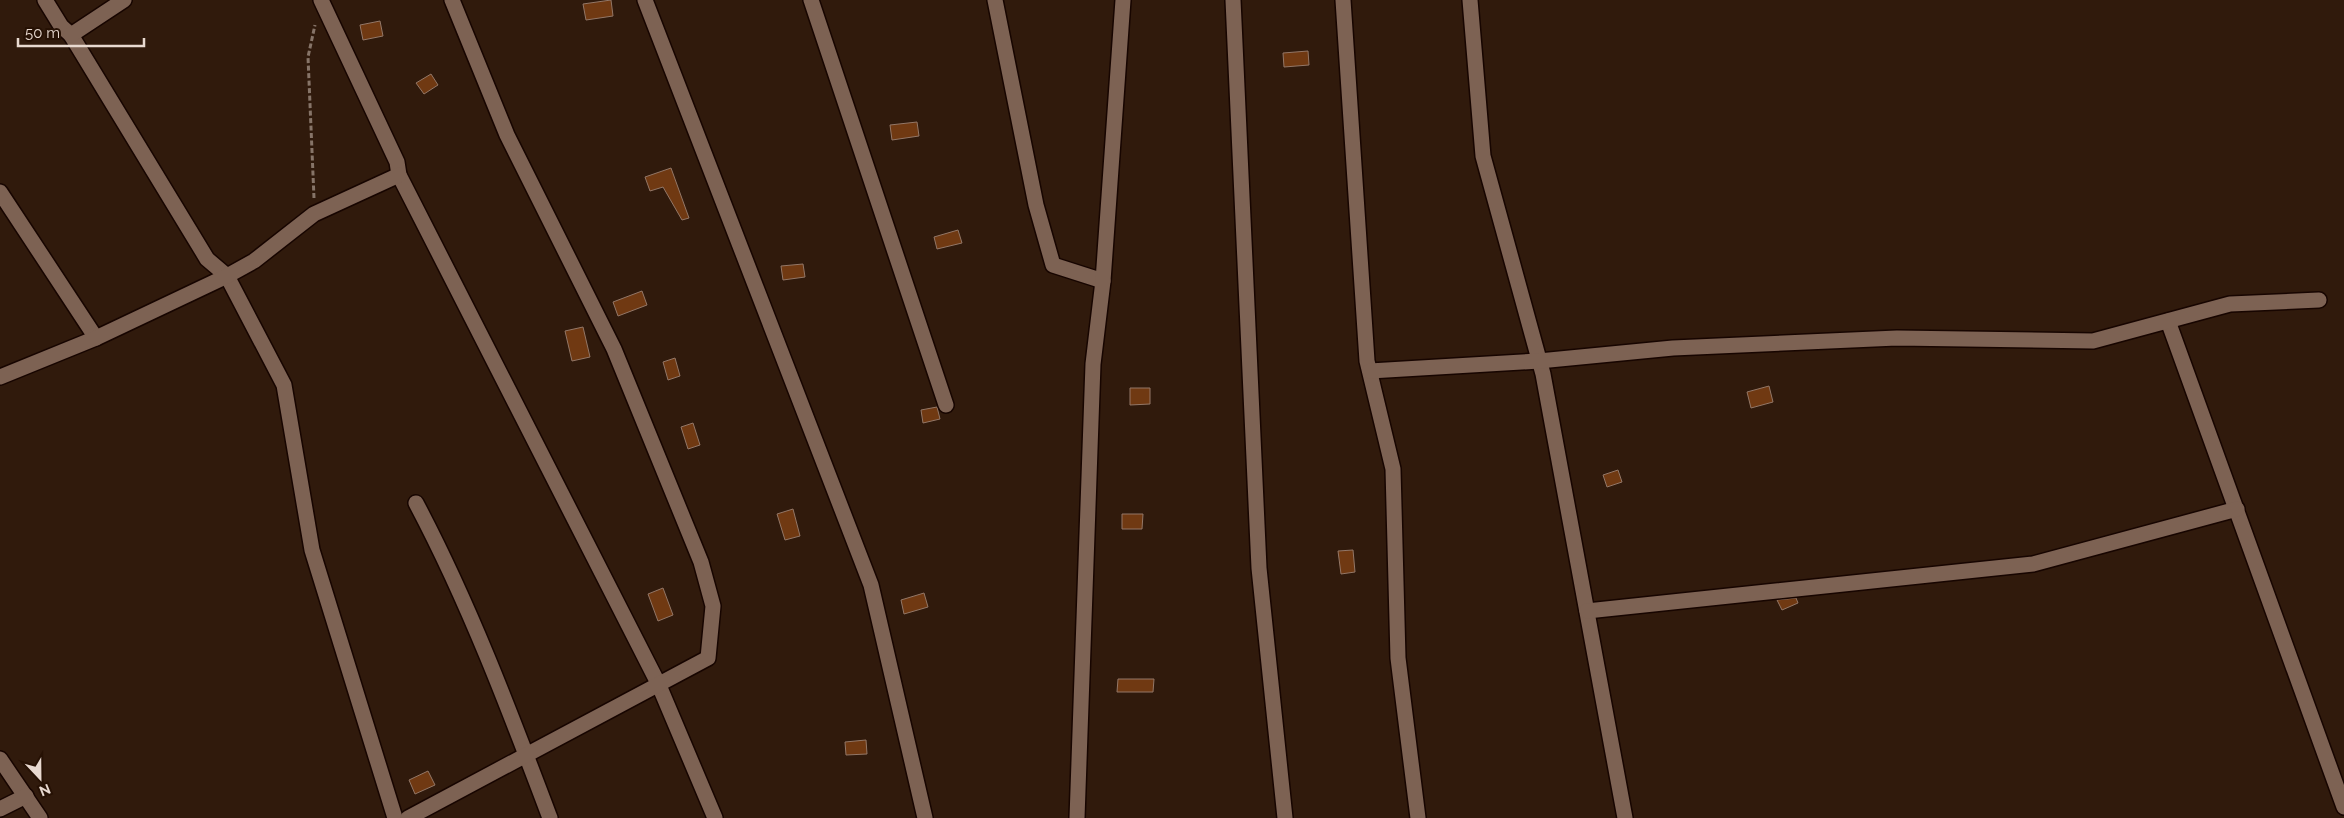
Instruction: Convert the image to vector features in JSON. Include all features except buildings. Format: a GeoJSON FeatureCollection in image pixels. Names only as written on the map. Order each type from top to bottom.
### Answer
{"type":"FeatureCollection","features":[{"type":"Feature","properties":{"kind":"street"},"geometry":{"type":"LineString","coordinates":[[45,0],[61,26],[71,35],[207,259],[227,276],[284,385],[312,550],[395,818]]}},
{"type":"Feature","properties":{"kind":"street"},"geometry":{"type":"LineString","coordinates":[[71,35],[124,0]]}},
{"type":"Feature","properties":{"kind":"street"},"geometry":{"type":"LineString","coordinates":[[321,0],[397,162],[399,175],[658,683],[715,818]]}},
{"type":"Feature","properties":{"kind":"street"},"geometry":{"type":"LineString","coordinates":[[408,818],[708,658],[713,606],[701,562],[614,349],[507,135],[452,0]]}},
{"type":"Feature","properties":{"kind":"street"},"geometry":{"type":"LineString","coordinates":[[645,0],[871,586],[925,818]]}},
{"type":"Feature","properties":{"kind":"street"},"geometry":{"type":"LineString","coordinates":[[811,0],[946,405]]}},
{"type":"Feature","properties":{"kind":"street"},"geometry":{"type":"LineString","coordinates":[[995,0],[1036,206],[1053,264],[1103,281]]}},
{"type":"Feature","properties":{"kind":"street"},"geometry":{"type":"LineString","coordinates":[[1077,818],[1092,364],[1103,281],[1123,0]]}},
{"type":"Feature","properties":{"kind":"street"},"geometry":{"type":"LineString","coordinates":[[1233,0],[1259,568],[1285,818]]}},
{"type":"Feature","properties":{"kind":"street"},"geometry":{"type":"LineString","coordinates":[[1343,0],[1367,361],[1393,469],[1398,658],[1418,818]]}},
{"type":"Feature","properties":{"kind":"street"},"geometry":{"type":"LineString","coordinates":[[1470,0],[1482,156],[1540,361],[1625,818]]}},
{"type":"Feature","properties":{"kind":"street"},"geometry":{"type":"LineString","coordinates":[[0,377],[96,338],[227,276],[254,261],[314,214],[399,175]]}},
{"type":"Feature","properties":{"kind":"street"},"geometry":{"type":"LineString","coordinates":[[0,192],[96,338]]}},
{"type":"Feature","properties":{"kind":"street"},"geometry":{"type":"LineString","coordinates":[[1370,371],[1540,361],[1673,348],[1897,338],[2093,341],[2230,304],[2319,300]]}},
{"type":"Feature","properties":{"kind":"street"},"geometry":{"type":"LineString","coordinates":[[2168,321],[2344,807]]}},
{"type":"Feature","properties":{"kind":"street"},"geometry":{"type":"LineString","coordinates":[[416,503],[444,556],[550,818]]}},
{"type":"Feature","properties":{"kind":"street"},"geometry":{"type":"LineString","coordinates":[[1587,611],[2032,564],[2237,509]]}},
{"type":"Feature","properties":{"kind":"street"},"geometry":{"type":"LineString","coordinates":[[0,759],[40,818]]}},
{"type":"Feature","properties":{"kind":"street"},"geometry":{"type":"LineString","coordinates":[[0,809],[26,796]]}},
{"type":"Feature","properties":{"kind":"path"},"geometry":{"type":"LineString","coordinates":[[314,214],[308,57],[317,19]]}}]}
